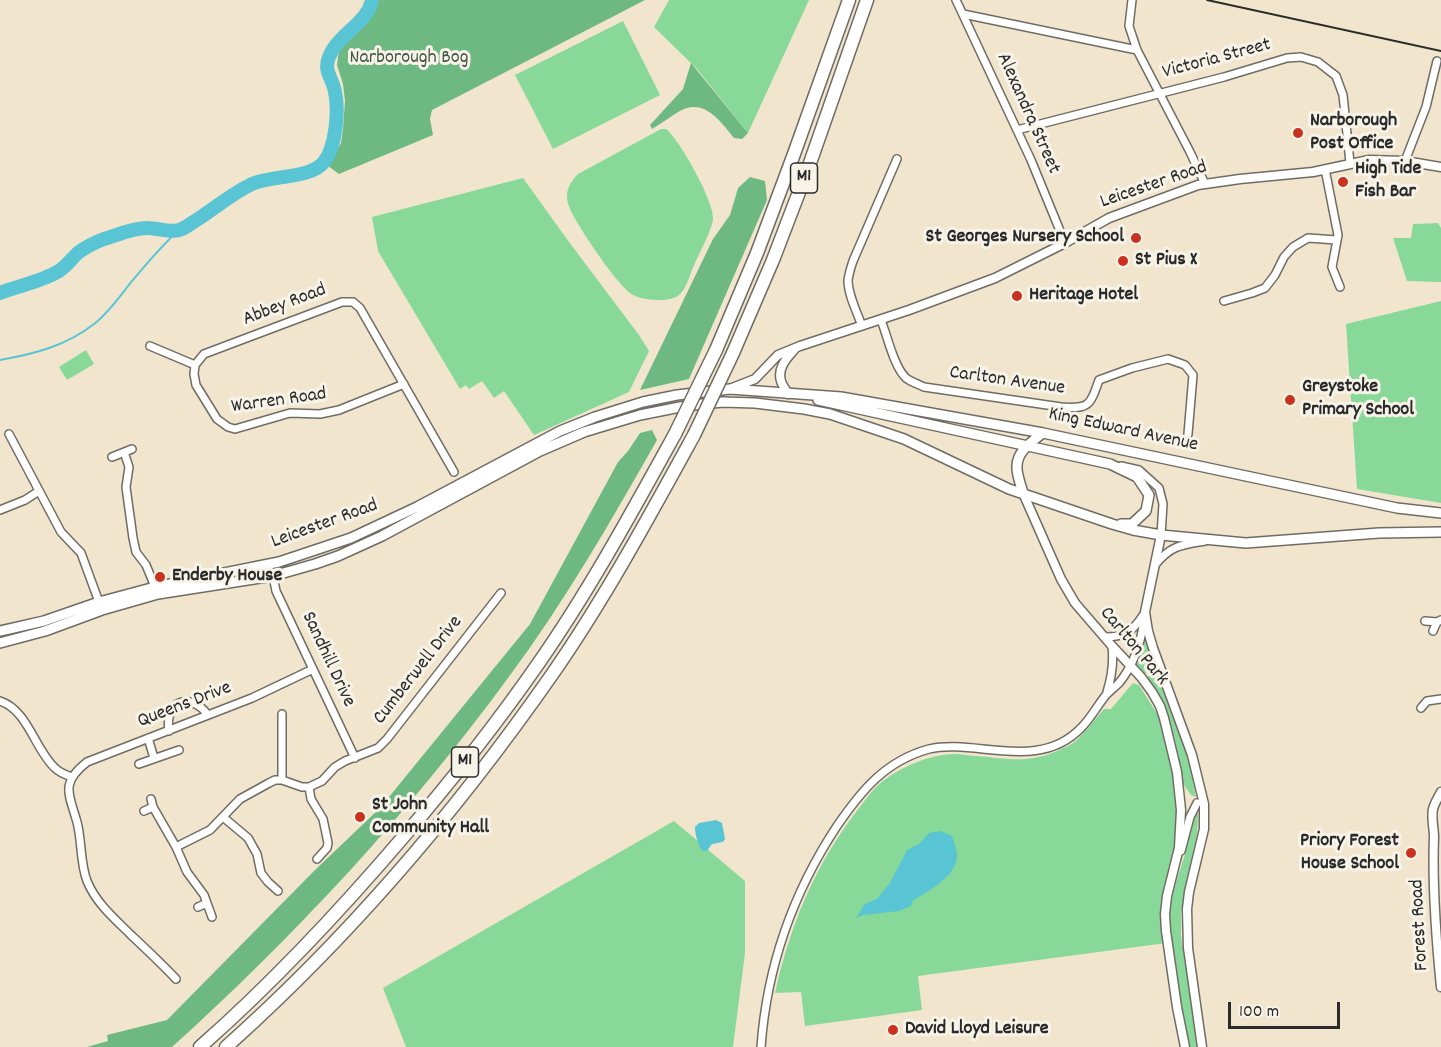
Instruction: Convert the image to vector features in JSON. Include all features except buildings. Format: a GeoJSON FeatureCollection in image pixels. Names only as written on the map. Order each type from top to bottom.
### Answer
{"type":"FeatureCollection","features":[{"type":"Feature","properties":{"kind":"highway","name":"M1"},"geometry":{"type":"LineString","coordinates":[[200,1047],[262,990],[350,899],[465,762],[504,712],[565,624],[675,434],[716,350],[757,253],[849,0]]}},
{"type":"Feature","properties":{"kind":"highway","name":"M1"},"geometry":{"type":"LineString","coordinates":[[226,1047],[319,957],[427,838],[501,744],[584,626],[646,522],[694,435],[733,353],[773,260],[805,176],[867,0]]}},
{"type":"Feature","properties":{"kind":"main road","name":"King Edward Avenue"},"geometry":{"type":"LineString","coordinates":[[643,402],[677,395],[730,389],[841,397],[1043,433],[1397,508],[1441,513]]}},
{"type":"Feature","properties":{"kind":"main road","name":"King Edward Avenue"},"geometry":{"type":"LineString","coordinates":[[792,394],[1110,464],[1137,477],[1149,495],[1146,511],[1132,524],[1112,524]]}},
{"type":"Feature","properties":{"kind":"main road","name":"Leicester Road"},"geometry":{"type":"LineString","coordinates":[[0,631],[44,621],[99,602],[155,587],[279,562],[351,538],[417,507],[560,431],[643,402]]}},
{"type":"Feature","properties":{"kind":"main road","name":"Leicester Road"},"geometry":{"type":"LineString","coordinates":[[0,644],[158,594],[273,576],[330,559],[382,536],[562,441],[640,415],[680,407],[723,402],[755,403],[830,414],[904,439],[1009,489],[1023,493]]}},
{"type":"Feature","properties":{"kind":"main road"},"geometry":{"type":"LineString","coordinates":[[1043,433],[1027,445],[1019,456],[1017,468],[1023,493],[1133,530],[1246,543],[1379,533],[1441,532]]}},
{"type":"Feature","properties":{"kind":"street","name":"Alexandra Street"},"geometry":{"type":"LineString","coordinates":[[956,0],[1017,130],[1065,243]]}},
{"type":"Feature","properties":{"kind":"street"},"geometry":{"type":"LineString","coordinates":[[1132,0],[1129,26],[1137,50],[1205,184]]}},
{"type":"Feature","properties":{"kind":"street"},"geometry":{"type":"LineString","coordinates":[[963,14],[1137,50]]}},
{"type":"Feature","properties":{"kind":"street","name":"Victoria Street"},"geometry":{"type":"LineString","coordinates":[[1017,130],[1224,77],[1287,58],[1301,57],[1318,62],[1336,76],[1343,95],[1350,164]]}},
{"type":"Feature","properties":{"kind":"street"},"geometry":{"type":"LineString","coordinates":[[1405,161],[1426,107],[1437,62]]}},
{"type":"Feature","properties":{"kind":"street"},"geometry":{"type":"LineString","coordinates":[[862,326],[850,293],[849,275],[897,159]]}},
{"type":"Feature","properties":{"kind":"street","name":"Leicester Road"},"geometry":{"type":"LineString","coordinates":[[730,389],[755,379],[778,355],[785,351],[794,350],[881,320],[995,278],[1109,218],[1198,185],[1240,178],[1313,172],[1369,160],[1405,161],[1441,167]]}},
{"type":"Feature","properties":{"kind":"street"},"geometry":{"type":"LineString","coordinates":[[1325,169],[1338,235],[1332,267],[1340,287]]}},
{"type":"Feature","properties":{"kind":"street"},"geometry":{"type":"LineString","coordinates":[[1224,301],[1265,288],[1284,257],[1293,247],[1308,238],[1337,240]]}},
{"type":"Feature","properties":{"kind":"street","name":"Abbey Road"},"geometry":{"type":"LineString","coordinates":[[195,365],[204,354],[342,302],[353,302],[360,308],[454,472]]}},
{"type":"Feature","properties":{"kind":"street","name":"Carlton Avenue"},"geometry":{"type":"LineString","coordinates":[[881,320],[898,367],[910,380],[924,387],[1050,406],[1080,408],[1092,401],[1098,380],[1132,368],[1168,359],[1185,365],[1193,375],[1188,434]]}},
{"type":"Feature","properties":{"kind":"street"},"geometry":{"type":"LineString","coordinates":[[150,346],[195,365]]}},
{"type":"Feature","properties":{"kind":"street"},"geometry":{"type":"LineString","coordinates":[[792,394],[781,381],[781,373],[785,360],[794,350]]}},
{"type":"Feature","properties":{"kind":"street","name":"Warren Road"},"geometry":{"type":"LineString","coordinates":[[195,365],[196,385],[217,419],[222,424],[235,429],[290,412],[320,414],[339,410],[404,384]]}},
{"type":"Feature","properties":{"kind":"street"},"geometry":{"type":"LineString","coordinates":[[9,434],[62,532],[81,553],[99,602]]}},
{"type":"Feature","properties":{"kind":"street"},"geometry":{"type":"LineString","coordinates":[[112,457],[132,449]]}},
{"type":"Feature","properties":{"kind":"street"},"geometry":{"type":"LineString","coordinates":[[124,452],[129,466],[126,487],[136,552],[146,565],[155,587]]}},
{"type":"Feature","properties":{"kind":"street","name":"Carlton Park"},"geometry":{"type":"LineString","coordinates":[[1110,464],[1139,470],[1159,488],[1163,504],[1161,535],[1145,612],[1153,648],[1192,755],[1204,804],[1204,829],[1187,909],[1188,948],[1202,1047]]}},
{"type":"Feature","properties":{"kind":"street"},"geometry":{"type":"LineString","coordinates":[[0,510],[25,500],[39,491]]}},
{"type":"Feature","properties":{"kind":"street","name":"Carlton Park"},"geometry":{"type":"LineString","coordinates":[[1023,493],[1060,579],[1075,603],[1152,692],[1164,718],[1180,788],[1179,848],[1165,914],[1168,950],[1185,1047]]}},
{"type":"Feature","properties":{"kind":"street"},"geometry":{"type":"LineString","coordinates":[[1154,566],[1164,554],[1179,546],[1214,540]]}},
{"type":"Feature","properties":{"kind":"street","name":"Sandhill Drive"},"geometry":{"type":"LineString","coordinates":[[273,576],[276,591],[355,758]]}},
{"type":"Feature","properties":{"kind":"street","name":"Cumberwell Drive"},"geometry":{"type":"LineString","coordinates":[[309,787],[322,781],[335,767],[378,748],[387,739],[501,593]]}},
{"type":"Feature","properties":{"kind":"street"},"geometry":{"type":"LineString","coordinates":[[1105,637],[1119,637],[1126,633],[1135,627],[1145,612]]}},
{"type":"Feature","properties":{"kind":"street"},"geometry":{"type":"LineString","coordinates":[[761,1047],[769,985],[778,947],[793,907],[822,848],[864,789],[879,774],[897,762],[928,749],[947,746],[1023,753],[1047,749],[1068,738],[1080,729],[1093,714],[1107,694],[1118,684],[1130,665],[1142,632],[1145,612]]}},
{"type":"Feature","properties":{"kind":"street"},"geometry":{"type":"LineString","coordinates":[[1425,621],[1439,621]]}},
{"type":"Feature","properties":{"kind":"street"},"geometry":{"type":"LineString","coordinates":[[1433,631],[1439,621]]}},
{"type":"Feature","properties":{"kind":"street"},"geometry":{"type":"LineString","coordinates":[[1107,694],[1114,661],[1112,646]]}},
{"type":"Feature","properties":{"kind":"street","name":"Queens Drive"},"geometry":{"type":"LineString","coordinates":[[72,777],[74,772],[87,762],[252,698],[313,669]]}},
{"type":"Feature","properties":{"kind":"street"},"geometry":{"type":"LineString","coordinates":[[1421,708],[1426,698],[1441,699]]}},
{"type":"Feature","properties":{"kind":"street"},"geometry":{"type":"LineString","coordinates":[[0,701],[15,710],[56,770],[72,777],[69,795],[78,825],[86,879],[93,893],[107,912],[176,979]]}},
{"type":"Feature","properties":{"kind":"street"},"geometry":{"type":"LineString","coordinates":[[169,731],[169,715],[183,701],[194,702],[208,715]]}},
{"type":"Feature","properties":{"kind":"street"},"geometry":{"type":"LineString","coordinates":[[282,714],[282,780]]}},
{"type":"Feature","properties":{"kind":"street"},"geometry":{"type":"LineString","coordinates":[[148,738],[154,758]]}},
{"type":"Feature","properties":{"kind":"street"},"geometry":{"type":"LineString","coordinates":[[139,764],[179,750]]}},
{"type":"Feature","properties":{"kind":"street"},"geometry":{"type":"LineString","coordinates":[[176,847],[210,830],[240,799],[275,780],[282,780],[309,787],[311,799],[323,819],[328,843],[327,848],[317,859]]}},
{"type":"Feature","properties":{"kind":"street","name":"Forest Road"},"geometry":{"type":"LineString","coordinates":[[1441,792],[1432,810],[1434,834],[1432,848],[1441,987]]}},
{"type":"Feature","properties":{"kind":"street"},"geometry":{"type":"LineString","coordinates":[[1176,862],[1182,851],[1190,818],[1197,802]]}},
{"type":"Feature","properties":{"kind":"street"},"geometry":{"type":"LineString","coordinates":[[144,811],[152,803],[187,872],[204,895],[212,917]]}},
{"type":"Feature","properties":{"kind":"street"},"geometry":{"type":"LineString","coordinates":[[224,817],[261,853],[261,873],[278,891]]}},
{"type":"Feature","properties":{"kind":"street"},"geometry":{"type":"LineString","coordinates":[[198,907],[207,903]]}},
{"type":"Feature","properties":{"kind":"green space","name":"Narborough Bog"},"geometry":{"type":"Polygon","coordinates":[[[377,0],[645,0],[432,110],[430,119],[433,135],[339,174],[328,166],[341,143],[343,129],[345,101],[337,65],[339,50],[369,18],[377,0]]]}},
{"type":"Feature","properties":{"kind":"green space"},"geometry":{"type":"Polygon","coordinates":[[[669,0],[809,0],[748,133],[697,69],[654,27],[669,0]]]}},
{"type":"Feature","properties":{"kind":"green space"},"geometry":{"type":"Polygon","coordinates":[[[623,21],[660,95],[553,149],[515,75],[623,21]]]}},
{"type":"Feature","properties":{"kind":"green space"},"geometry":{"type":"Polygon","coordinates":[[[691,63],[748,133],[742,139],[734,138],[713,114],[692,107],[676,113],[652,129],[650,125],[683,89],[691,63]]]}},
{"type":"Feature","properties":{"kind":"green space"},"geometry":{"type":"Polygon","coordinates":[[[661,129],[666,129],[672,135],[687,157],[708,198],[713,221],[683,290],[674,298],[660,300],[633,295],[612,274],[576,220],[569,206],[567,194],[572,181],[578,174],[661,129]]]}},
{"type":"Feature","properties":{"kind":"green space"},"geometry":{"type":"Polygon","coordinates":[[[750,177],[765,181],[767,200],[689,379],[640,390],[713,239],[730,215],[738,188],[750,177]]]}},
{"type":"Feature","properties":{"kind":"green space"},"geometry":{"type":"Polygon","coordinates":[[[523,178],[649,351],[629,392],[534,435],[504,391],[494,398],[482,381],[469,389],[466,385],[460,389],[378,251],[372,217],[523,178]]]}},
{"type":"Feature","properties":{"kind":"green space"},"geometry":{"type":"Polygon","coordinates":[[[1438,223],[1441,228],[1441,282],[1407,281],[1393,238],[1411,238],[1413,224],[1438,223]]]}},
{"type":"Feature","properties":{"kind":"green space"},"geometry":{"type":"Polygon","coordinates":[[[1441,301],[1441,503],[1357,489],[1346,324],[1441,301]]]}},
{"type":"Feature","properties":{"kind":"green space"},"geometry":{"type":"Polygon","coordinates":[[[86,350],[94,364],[67,380],[59,367],[86,350]]]}},
{"type":"Feature","properties":{"kind":"green space"},"geometry":{"type":"Polygon","coordinates":[[[652,430],[657,440],[586,561],[529,650],[431,777],[391,825],[307,917],[172,1047],[87,1047],[108,1041],[107,1035],[167,1020],[314,871],[380,808],[530,624],[618,462],[640,433],[652,430]]]}},
{"type":"Feature","properties":{"kind":"green space"},"geometry":{"type":"Polygon","coordinates":[[[1144,632],[1154,668],[1144,674],[1133,663],[1144,632]]]}},
{"type":"Feature","properties":{"kind":"green space"},"geometry":{"type":"Polygon","coordinates":[[[1156,673],[1189,760],[1196,797],[1191,795],[1183,784],[1174,736],[1165,707],[1147,677],[1156,673]]]}},
{"type":"Feature","properties":{"kind":"green space"},"geometry":{"type":"Polygon","coordinates":[[[1133,683],[1139,685],[1158,715],[1175,777],[1178,835],[1166,943],[918,976],[922,1010],[805,1026],[801,992],[775,993],[788,944],[805,898],[828,854],[875,788],[899,771],[917,762],[945,755],[1030,759],[1050,754],[1077,740],[1104,709],[1111,709],[1133,683]]]}},
{"type":"Feature","properties":{"kind":"green space"},"geometry":{"type":"Polygon","coordinates":[[[1196,812],[1198,814],[1197,835],[1181,913],[1181,935],[1198,1047],[1188,1047],[1176,980],[1170,906],[1186,851],[1192,818],[1196,812]]]}},
{"type":"Feature","properties":{"kind":"green space"},"geometry":{"type":"Polygon","coordinates":[[[674,821],[745,881],[745,953],[733,1047],[406,1047],[383,988],[674,821]]]}},
{"type":"Feature","properties":{"kind":"water"},"geometry":{"type":"Polygon","coordinates":[[[716,820],[722,823],[725,839],[723,842],[712,844],[707,851],[703,851],[697,840],[695,827],[699,823],[716,820]]]}},
{"type":"Feature","properties":{"kind":"water"},"geometry":{"type":"Polygon","coordinates":[[[941,831],[952,836],[957,853],[956,863],[947,877],[934,888],[913,900],[911,906],[899,911],[863,915],[856,918],[865,904],[877,899],[890,883],[907,850],[919,844],[929,833],[941,831]]]}},
{"type":"Feature","properties":{"kind":"waterway"},"geometry":{"type":"LineString","coordinates":[[0,293],[52,275],[65,267],[79,252],[101,240],[142,228],[172,231],[181,229],[252,184],[301,174],[318,167],[328,155],[336,128],[336,100],[327,62],[333,49],[365,15],[372,0]]}},
{"type":"Feature","properties":{"kind":"waterway"},"geometry":{"type":"LineString","coordinates":[[0,360],[49,348],[83,332],[108,311],[164,244],[178,231]]}},
{"type":"Feature","properties":{"kind":"railway"},"geometry":{"type":"LineString","coordinates":[[1207,0],[1441,51]]}},
{"type":"Feature","properties":{"kind":"place","name":"Narborough Post Office"},"geometry":{"type":"Point","coordinates":[1298,133]}},
{"type":"Feature","properties":{"kind":"place","name":"High Tide Fish Bar"},"geometry":{"type":"Point","coordinates":[1343,182]}},
{"type":"Feature","properties":{"kind":"place","name":"St Georges Nursery School"},"geometry":{"type":"Point","coordinates":[1136,238]}},
{"type":"Feature","properties":{"kind":"place","name":"St Pius X"},"geometry":{"type":"Point","coordinates":[1123,261]}},
{"type":"Feature","properties":{"kind":"place","name":"Heritage Hotel"},"geometry":{"type":"Point","coordinates":[1017,296]}},
{"type":"Feature","properties":{"kind":"place","name":"Greystoke Primary School"},"geometry":{"type":"Point","coordinates":[1290,400]}},
{"type":"Feature","properties":{"kind":"place","name":"Enderby House"},"geometry":{"type":"Point","coordinates":[160,577]}},
{"type":"Feature","properties":{"kind":"place","name":"St John Community Hall"},"geometry":{"type":"Point","coordinates":[360,817]}},
{"type":"Feature","properties":{"kind":"place","name":"Priory Forest House School"},"geometry":{"type":"Point","coordinates":[1411,853]}},
{"type":"Feature","properties":{"kind":"place","name":"David Lloyd Leisure"},"geometry":{"type":"Point","coordinates":[893,1030]}}]}
